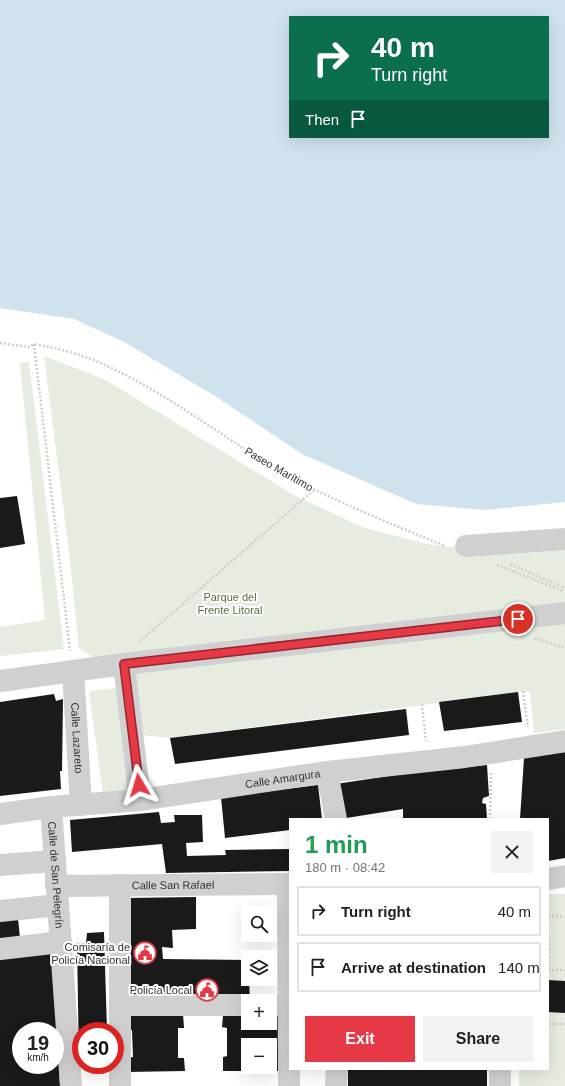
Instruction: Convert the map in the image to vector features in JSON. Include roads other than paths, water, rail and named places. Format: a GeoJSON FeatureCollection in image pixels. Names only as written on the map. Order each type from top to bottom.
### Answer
{"type":"FeatureCollection","features":[{"type":"Feature","properties":{"kind":"street"},"geometry":{"type":"LineString","coordinates":[[458,547],[565,539]]}},
{"type":"Feature","properties":{"kind":"street"},"geometry":{"type":"LineString","coordinates":[[0,681],[124,664],[565,614]]}},
{"type":"Feature","properties":{"kind":"street"},"geometry":{"type":"LineString","coordinates":[[124,664],[140,800]]}},
{"type":"Feature","properties":{"kind":"street","name":"Calle Lazareto"},"geometry":{"type":"LineString","coordinates":[[73,671],[81,805]]}},
{"type":"Feature","properties":{"kind":"street","name":"Calle Amargura"},"geometry":{"type":"LineString","coordinates":[[0,814],[51,807],[140,800],[327,772],[465,757],[565,741]]}},
{"type":"Feature","properties":{"kind":"street"},"geometry":{"type":"LineString","coordinates":[[327,772],[336,818]]}},
{"type":"Feature","properties":{"kind":"street","name":"Calle de San Pelegrín"},"geometry":{"type":"LineString","coordinates":[[51,807],[71,1086]]}},
{"type":"Feature","properties":{"kind":"street"},"geometry":{"type":"LineString","coordinates":[[0,865],[54,860]]}},
{"type":"Feature","properties":{"kind":"street"},"geometry":{"type":"LineString","coordinates":[[549,879],[565,876]]}},
{"type":"Feature","properties":{"kind":"street"},"geometry":{"type":"LineString","coordinates":[[289,884],[280,1005],[289,1086]]}},
{"type":"Feature","properties":{"kind":"street","name":"Calle San Rafael"},"geometry":{"type":"LineString","coordinates":[[0,911],[57,895],[120,885],[289,884]]}},
{"type":"Feature","properties":{"kind":"street"},"geometry":{"type":"LineString","coordinates":[[120,885],[120,1086]]}},
{"type":"Feature","properties":{"kind":"street"},"geometry":{"type":"LineString","coordinates":[[549,886],[565,888]]}},
{"type":"Feature","properties":{"kind":"street"},"geometry":{"type":"LineString","coordinates":[[0,949],[61,942]]}},
{"type":"Feature","properties":{"kind":"street"},"geometry":{"type":"LineString","coordinates":[[120,1005],[241,1005]]}},
{"type":"Feature","properties":{"kind":"street"},"geometry":{"type":"LineString","coordinates":[[336,1086],[337,1070]]}},
{"type":"Feature","properties":{"kind":"street"},"geometry":{"type":"LineString","coordinates":[[500,1070],[500,1086]]}},
{"type":"Feature","properties":{"kind":"water"},"geometry":{"type":"Polygon","coordinates":[[[0,0],[565,0],[565,502],[485,510],[416,504],[302,454],[215,396],[124,342],[74,319],[0,308],[0,0]]]}},
{"type":"Feature","properties":{"kind":"place","name":"Comisaría de Policía Nacional"},"geometry":{"type":"Point","coordinates":[145,953]}},
{"type":"Feature","properties":{"kind":"place","name":"Policía Local"},"geometry":{"type":"Point","coordinates":[207,990]}},
{"type":"Feature","properties":{"kind":"park label","name":"Parque del Frente Litoral"},"geometry":{"type":"Point","coordinates":[230,603]}}]}
